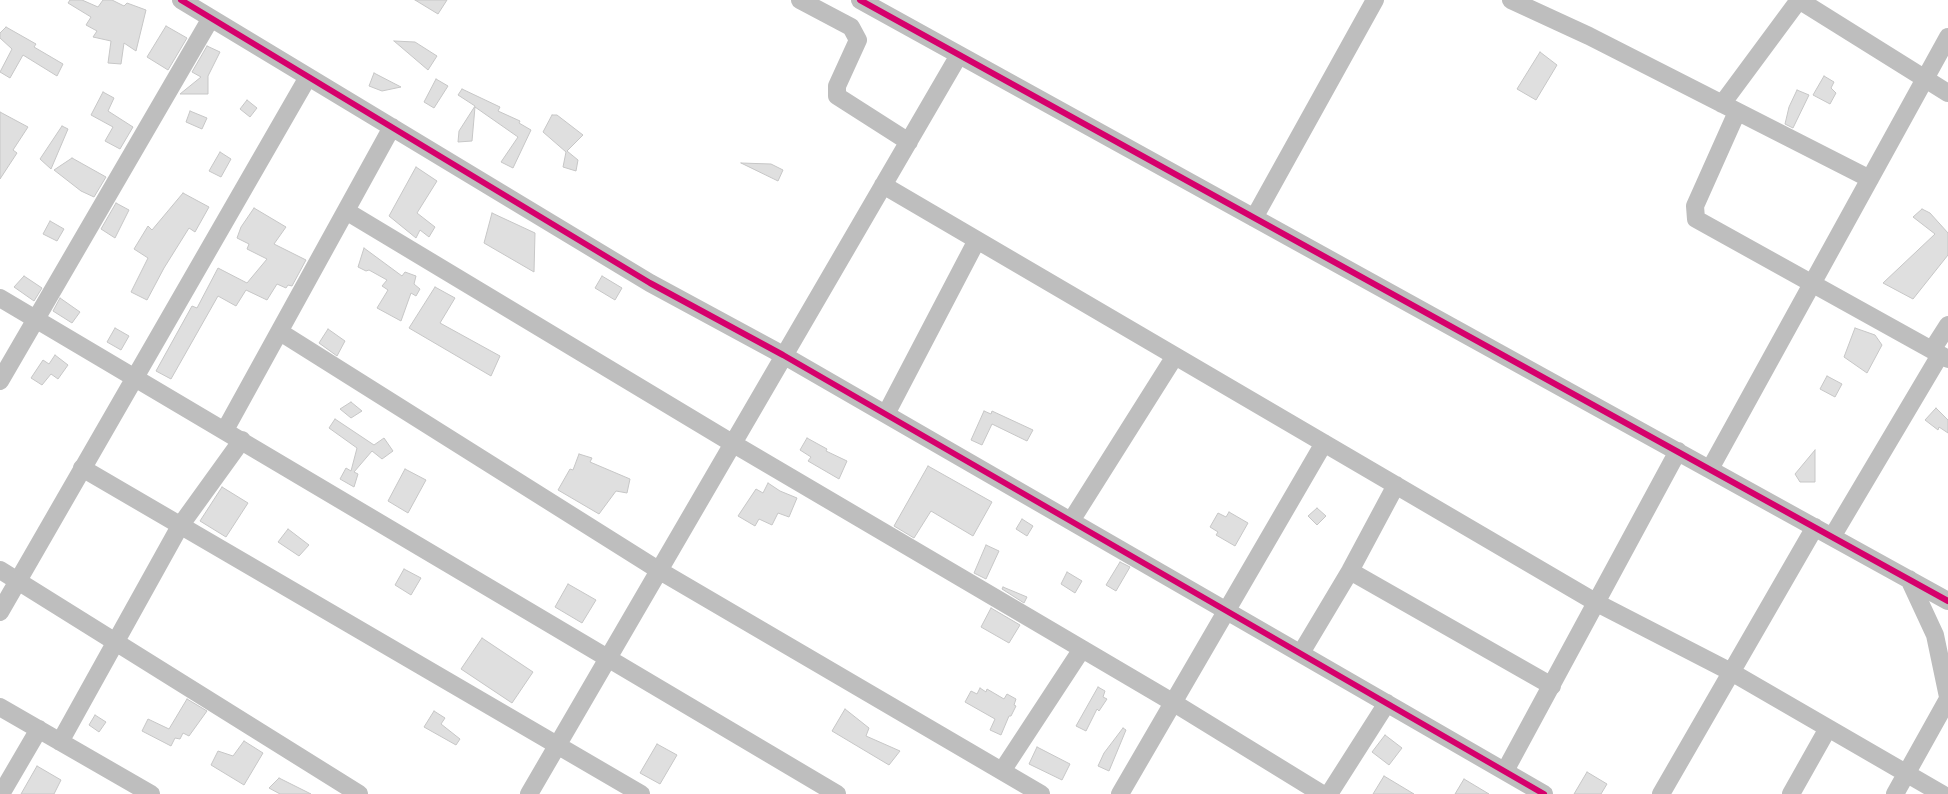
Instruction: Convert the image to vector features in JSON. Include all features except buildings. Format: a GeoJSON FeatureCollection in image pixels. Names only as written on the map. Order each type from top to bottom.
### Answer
{"type":"FeatureCollection","features":[{"type":"Feature","properties":{"kind":"street"},"geometry":{"type":"LineString","coordinates":[[181,0],[650,283],[783,355],[1227,610],[1505,771],[1532,791]]}},
{"type":"Feature","properties":{"kind":"street"},"geometry":{"type":"LineString","coordinates":[[800,0],[851,27],[858,40],[837,86],[837,96],[909,142]]}},
{"type":"Feature","properties":{"kind":"street"},"geometry":{"type":"LineString","coordinates":[[860,0],[1948,601]]}},
{"type":"Feature","properties":{"kind":"street"},"geometry":{"type":"LineString","coordinates":[[1254,218],[1375,0]]}},
{"type":"Feature","properties":{"kind":"street"},"geometry":{"type":"LineString","coordinates":[[1512,0],[1590,36],[1870,179]]}},
{"type":"Feature","properties":{"kind":"street"},"geometry":{"type":"LineString","coordinates":[[1940,355],[1813,283],[1696,220],[1695,206],[1730,108],[1799,0],[1948,93]]}},
{"type":"Feature","properties":{"kind":"street"},"geometry":{"type":"LineString","coordinates":[[0,381],[211,18]]}},
{"type":"Feature","properties":{"kind":"street"},"geometry":{"type":"LineString","coordinates":[[1710,469],[1948,37]]}},
{"type":"Feature","properties":{"kind":"street"},"geometry":{"type":"LineString","coordinates":[[529,794],[660,571],[783,355],[960,55]]}},
{"type":"Feature","properties":{"kind":"street"},"geometry":{"type":"LineString","coordinates":[[0,612],[308,76]]}},
{"type":"Feature","properties":{"kind":"street"},"geometry":{"type":"LineString","coordinates":[[225,430],[392,127]]}},
{"type":"Feature","properties":{"kind":"street"},"geometry":{"type":"LineString","coordinates":[[883,186],[1598,603],[1732,673],[1827,730],[1942,794]]}},
{"type":"Feature","properties":{"kind":"street"},"geometry":{"type":"LineString","coordinates":[[346,211],[732,443],[1174,703],[1322,794]]}},
{"type":"Feature","properties":{"kind":"street"},"geometry":{"type":"LineString","coordinates":[[886,414],[977,240]]}},
{"type":"Feature","properties":{"kind":"street"},"geometry":{"type":"LineString","coordinates":[[0,298],[837,794]]}},
{"type":"Feature","properties":{"kind":"street"},"geometry":{"type":"LineString","coordinates":[[1832,536],[1940,355],[1948,325]]}},
{"type":"Feature","properties":{"kind":"street"},"geometry":{"type":"LineString","coordinates":[[280,332],[660,571],[1041,794]]}},
{"type":"Feature","properties":{"kind":"street"},"geometry":{"type":"LineString","coordinates":[[1072,521],[1175,356]]}},
{"type":"Feature","properties":{"kind":"street"},"geometry":{"type":"LineString","coordinates":[[60,742],[180,526],[242,440]]}},
{"type":"Feature","properties":{"kind":"street"},"geometry":{"type":"LineString","coordinates":[[1120,794],[1324,443]]}},
{"type":"Feature","properties":{"kind":"street"},"geometry":{"type":"LineString","coordinates":[[1505,771],[1598,603],[1678,452]]}},
{"type":"Feature","properties":{"kind":"street"},"geometry":{"type":"LineString","coordinates":[[82,468],[557,747],[641,794]]}},
{"type":"Feature","properties":{"kind":"street"},"geometry":{"type":"LineString","coordinates":[[1301,653],[1350,571],[1396,485]]}},
{"type":"Feature","properties":{"kind":"street"},"geometry":{"type":"LineString","coordinates":[[1661,794],[1815,527]]}},
{"type":"Feature","properties":{"kind":"street"},"geometry":{"type":"LineString","coordinates":[[0,570],[359,794]]}},
{"type":"Feature","properties":{"kind":"street"},"geometry":{"type":"LineString","coordinates":[[1350,571],[1552,686]]}},
{"type":"Feature","properties":{"kind":"street"},"geometry":{"type":"LineString","coordinates":[[1895,794],[1948,698],[1935,635],[1909,580]]}},
{"type":"Feature","properties":{"kind":"street"},"geometry":{"type":"LineString","coordinates":[[1002,771],[1082,649]]}},
{"type":"Feature","properties":{"kind":"street"},"geometry":{"type":"LineString","coordinates":[[1329,794],[1387,703]]}},
{"type":"Feature","properties":{"kind":"street"},"geometry":{"type":"LineString","coordinates":[[0,707],[151,794]]}},
{"type":"Feature","properties":{"kind":"street"},"geometry":{"type":"LineString","coordinates":[[0,794],[39,729]]}},
{"type":"Feature","properties":{"kind":"street"},"geometry":{"type":"LineString","coordinates":[[1791,794],[1827,730]]}},
{"type":"Feature","properties":{"kind":"cycle path"},"geometry":{"type":"LineString","coordinates":[[181,0],[650,283],[783,355],[1544,794]]}},
{"type":"Feature","properties":{"kind":"cycle path"},"geometry":{"type":"LineString","coordinates":[[860,0],[1948,601]]}}]}
